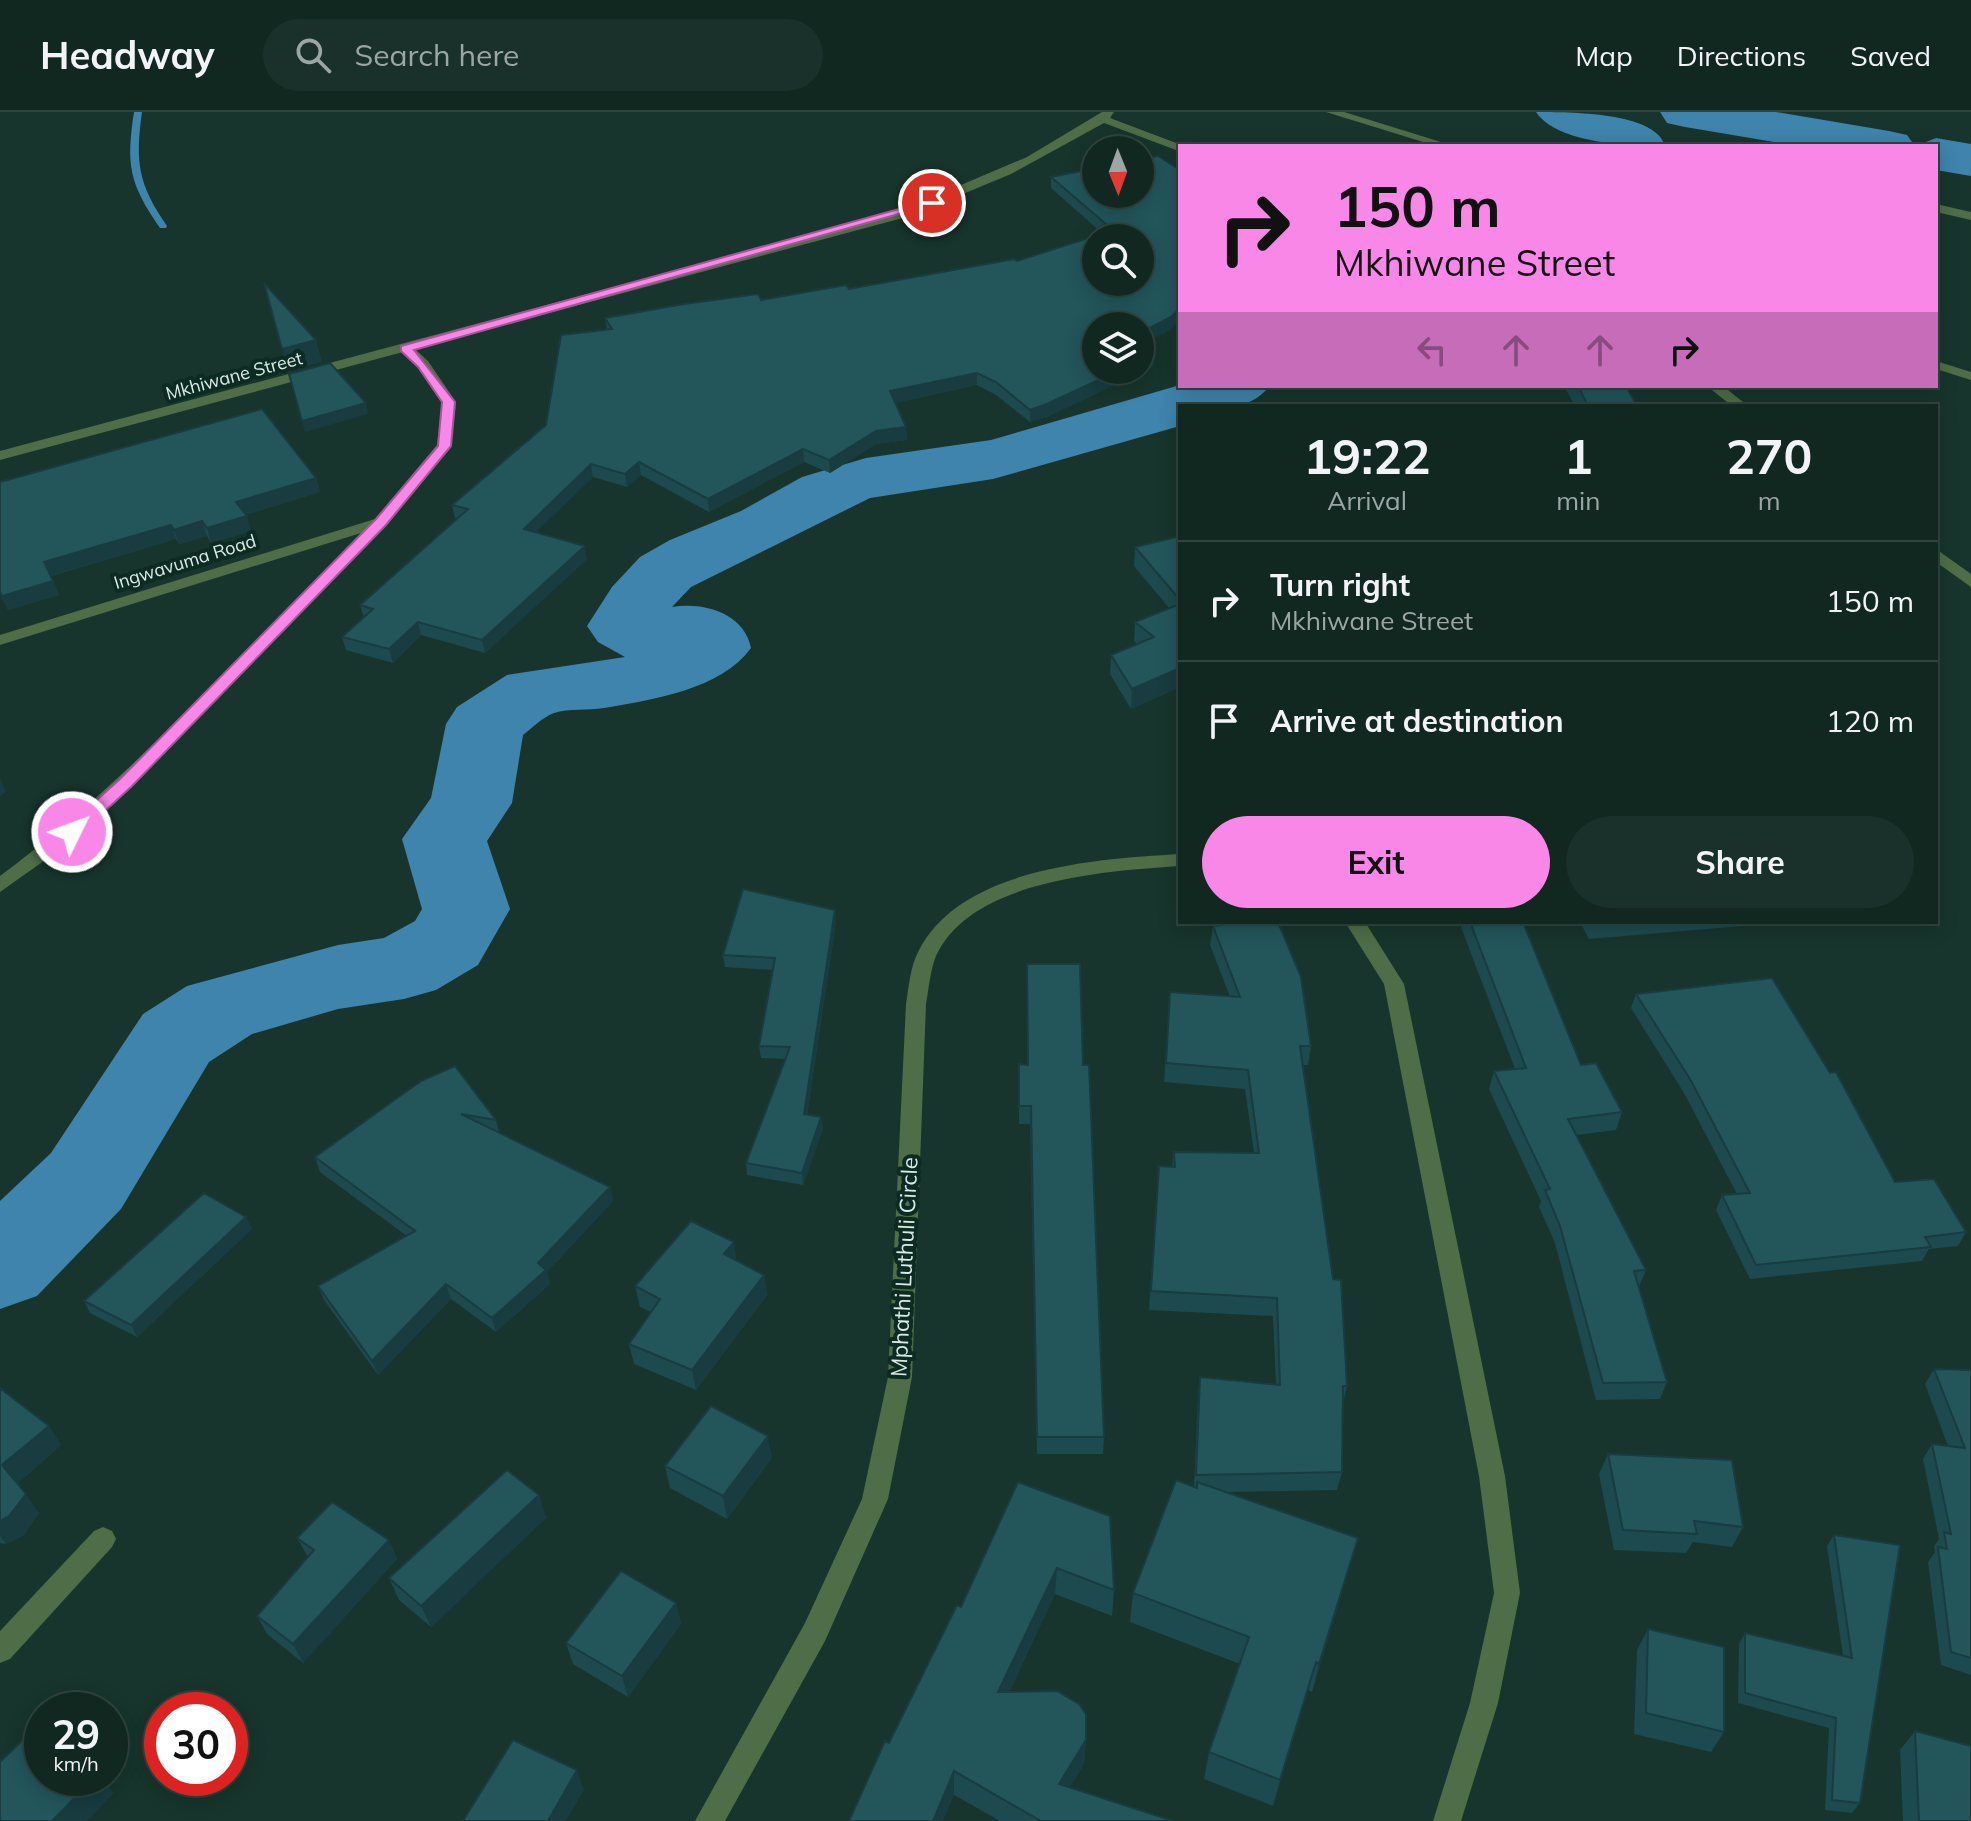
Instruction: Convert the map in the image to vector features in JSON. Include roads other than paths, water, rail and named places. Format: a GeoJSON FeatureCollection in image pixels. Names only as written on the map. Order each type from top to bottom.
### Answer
{"type":"FeatureCollection","features":[{"type":"Feature","properties":{"kind":"street"},"geometry":{"type":"LineString","coordinates":[[1332,112],[1441,144]]}},
{"type":"Feature","properties":{"kind":"street"},"geometry":{"type":"LineString","coordinates":[[1106,116],[1178,147]]}},
{"type":"Feature","properties":{"kind":"street","name":"Mkhiwane Street"},"geometry":{"type":"LineString","coordinates":[[0,456],[906,213],[985,185],[1043,156],[1106,116]]}},
{"type":"Feature","properties":{"kind":"street"},"geometry":{"type":"LineString","coordinates":[[1938,208],[1971,216]]}},
{"type":"Feature","properties":{"kind":"street"},"geometry":{"type":"LineString","coordinates":[[0,886],[72,832],[126,782],[381,522],[444,446],[449,402],[423,364],[406,348]]}},
{"type":"Feature","properties":{"kind":"street"},"geometry":{"type":"LineString","coordinates":[[1938,366],[1971,376]]}},
{"type":"Feature","properties":{"kind":"street"},"geometry":{"type":"LineString","coordinates":[[1717,388],[1738,404]]}},
{"type":"Feature","properties":{"kind":"street","name":"Ingwavuma Road"},"geometry":{"type":"LineString","coordinates":[[0,640],[381,522]]}},
{"type":"Feature","properties":{"kind":"street"},"geometry":{"type":"LineString","coordinates":[[1938,556],[1971,582]]}},
{"type":"Feature","properties":{"kind":"street","name":"Mphathi Luthuli Circle"},"geometry":{"type":"LineString","coordinates":[[709,1821],[815,1632],[875,1499],[900,1377],[916,1004],[928,951],[967,907],[1033,882],[1104,865],[1178,860]]}},
{"type":"Feature","properties":{"kind":"street"},"geometry":{"type":"LineString","coordinates":[[1356,924],[1394,984],[1492,1476],[1507,1593],[1484,1703],[1447,1821]]}},
{"type":"Feature","properties":{"kind":"street"},"geometry":{"type":"LineString","coordinates":[[0,1650],[103,1539]]}},
{"type":"Feature","properties":{"kind":"waterway"},"geometry":{"type":"LineString","coordinates":[[138,112],[135,173],[144,197],[163,226]]}},
{"type":"Feature","properties":{"kind":"waterway"},"geometry":{"type":"LineString","coordinates":[[1561,112],[1629,135],[1638,140],[1639,144]]}},
{"type":"Feature","properties":{"kind":"waterway"},"geometry":{"type":"LineString","coordinates":[[1685,112],[1877,144]]}},
{"type":"Feature","properties":{"kind":"waterway"},"geometry":{"type":"LineString","coordinates":[[1938,154],[1971,160]]}},
{"type":"Feature","properties":{"kind":"waterway"},"geometry":{"type":"LineString","coordinates":[[1184,404],[1232,388]]}},
{"type":"Feature","properties":{"kind":"waterway"},"geometry":{"type":"LineString","coordinates":[[0,1266],[86,1181],[176,1038],[220,1010],[338,977],[404,967],[447,943],[466,909],[444,839],[471,803],[485,724],[534,692],[604,685],[673,669],[697,660],[713,648],[711,635],[702,631],[669,629],[643,639],[624,626],[638,602],[665,572],[695,555],[775,521],[817,495],[846,484],[887,474],[993,459],[1178,406]]}}]}
